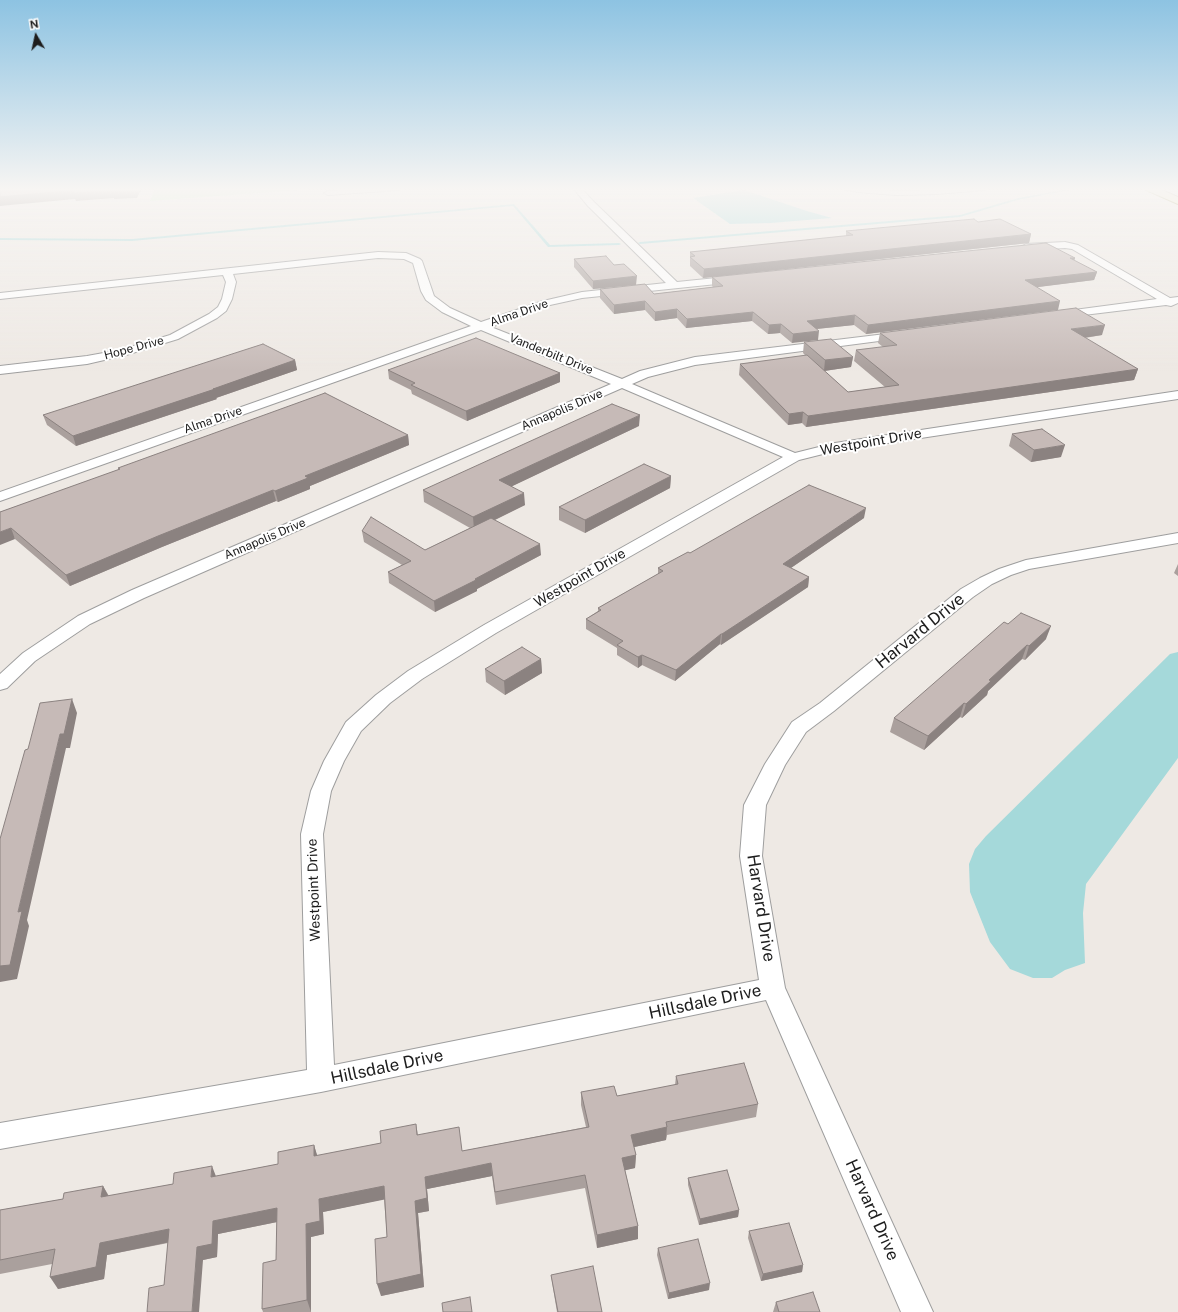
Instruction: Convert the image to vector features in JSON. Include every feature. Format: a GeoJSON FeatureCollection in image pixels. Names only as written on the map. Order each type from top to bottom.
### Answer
{"type":"FeatureCollection","features":[{"type":"Feature","properties":{"kind":"street"},"geometry":{"type":"LineString","coordinates":[[637,249],[674,285]]}},
{"type":"Feature","properties":{"kind":"street"},"geometry":{"type":"LineString","coordinates":[[1079,249],[1174,303]]}},
{"type":"Feature","properties":{"kind":"street","name":"Vanderbilt Drive"},"geometry":{"type":"LineString","coordinates":[[227,272],[378,255],[400,255],[417,260],[422,283],[430,298],[446,310],[480,326],[623,384],[794,457]]}},
{"type":"Feature","properties":{"kind":"street"},"geometry":{"type":"LineString","coordinates":[[0,296],[227,272]]}},
{"type":"Feature","properties":{"kind":"street","name":"Hope Drive"},"geometry":{"type":"LineString","coordinates":[[0,370],[87,360],[136,349],[174,337],[213,316],[222,309],[228,300],[231,282],[227,272]]}},
{"type":"Feature","properties":{"kind":"street","name":"Alma Drive"},"geometry":{"type":"LineString","coordinates":[[0,497],[526,309],[582,295],[746,278]]}},
{"type":"Feature","properties":{"kind":"street"},"geometry":{"type":"LineString","coordinates":[[1042,317],[1174,303]]}},
{"type":"Feature","properties":{"kind":"street","name":"Annapolis Drive"},"geometry":{"type":"LineString","coordinates":[[0,684],[29,657],[84,620],[145,591],[659,369],[695,361],[916,333]]}},
{"type":"Feature","properties":{"kind":"street","name":"Westpoint Drive"},"geometry":{"type":"LineString","coordinates":[[321,1080],[312,834],[321,791],[334,761],[353,728],[383,698],[415,675],[490,629],[794,457],[834,447],[1178,395]]}},
{"type":"Feature","properties":{"kind":"street","name":"Harvard Drive"},"geometry":{"type":"LineString","coordinates":[[917,1312],[773,988],[751,856],[755,805],[775,764],[799,727],[827,707],[967,593],[986,581],[1005,572],[1026,565],[1178,538]]}},
{"type":"Feature","properties":{"kind":"street","name":"Hillsdale Drive"},"geometry":{"type":"LineString","coordinates":[[0,1136],[321,1080],[773,988]]}},
{"type":"Feature","properties":{"kind":"water"},"geometry":{"type":"Polygon","coordinates":[[[1178,652],[1178,758],[1086,884],[1083,913],[1085,963],[1065,970],[1052,978],[1033,978],[1010,969],[990,942],[970,892],[969,864],[975,849],[986,836],[1170,654],[1178,652]]]}},
{"type":"Feature","properties":{"kind":"building"},"geometry":{"type":"Polygon","coordinates":[[[717,249],[889,249],[704,269],[690,257],[695,256],[690,252],[717,249]]]}},
{"type":"Feature","properties":{"kind":"building"},"geometry":{"type":"Polygon","coordinates":[[[985,249],[1058,249],[1075,258],[1070,258],[1097,272],[1025,280],[1060,301],[868,325],[855,315],[807,321],[819,331],[793,334],[781,324],[769,325],[753,312],[687,319],[677,309],[655,312],[645,301],[614,305],[600,289],[645,284],[654,294],[723,286],[712,277],[985,249]]]}},
{"type":"Feature","properties":{"kind":"building"},"geometry":{"type":"Polygon","coordinates":[[[606,256],[614,265],[624,264],[637,276],[593,281],[574,259],[606,256]]]}},
{"type":"Feature","properties":{"kind":"building"},"geometry":{"type":"Polygon","coordinates":[[[1076,308],[1105,325],[1071,329],[1138,369],[808,416],[803,412],[789,414],[740,364],[807,355],[848,392],[899,385],[856,350],[897,345],[880,333],[1076,308]]]}},
{"type":"Feature","properties":{"kind":"building"},"geometry":{"type":"Polygon","coordinates":[[[476,338],[560,373],[466,411],[411,385],[415,383],[388,370],[476,338]]]}},
{"type":"Feature","properties":{"kind":"building"},"geometry":{"type":"Polygon","coordinates":[[[831,339],[853,357],[825,360],[804,342],[831,339]]]}},
{"type":"Feature","properties":{"kind":"building"},"geometry":{"type":"Polygon","coordinates":[[[263,344],[295,360],[213,389],[215,389],[73,436],[43,415],[263,344]]]}},
{"type":"Feature","properties":{"kind":"building"},"geometry":{"type":"Polygon","coordinates":[[[325,393],[408,435],[305,476],[308,478],[275,491],[273,490],[158,536],[66,575],[11,528],[0,532],[0,512],[325,393]]]}},
{"type":"Feature","properties":{"kind":"building"},"geometry":{"type":"Polygon","coordinates":[[[612,404],[640,415],[499,480],[524,493],[473,517],[423,490],[612,404]]]}},
{"type":"Feature","properties":{"kind":"building"},"geometry":{"type":"Polygon","coordinates":[[[1042,429],[1065,445],[1034,450],[1012,434],[1042,429]]]}},
{"type":"Feature","properties":{"kind":"building"},"geometry":{"type":"Polygon","coordinates":[[[644,464],[671,476],[585,520],[559,507],[644,464]]]}},
{"type":"Feature","properties":{"kind":"building"},"geometry":{"type":"Polygon","coordinates":[[[809,485],[866,508],[783,564],[809,577],[721,634],[676,670],[642,655],[638,657],[617,645],[623,641],[586,619],[601,610],[598,608],[663,571],[658,568],[688,552],[690,553],[809,485]]]}},
{"type":"Feature","properties":{"kind":"building"},"geometry":{"type":"Polygon","coordinates":[[[371,517],[425,550],[491,518],[540,544],[475,579],[476,580],[434,601],[388,572],[411,561],[362,531],[371,517]]]}},
{"type":"Feature","properties":{"kind":"building"},"geometry":{"type":"Polygon","coordinates":[[[1021,613],[1051,626],[1029,646],[1027,645],[989,680],[991,681],[966,704],[964,703],[928,736],[894,718],[1004,622],[1008,624],[1021,613]]]}},
{"type":"Feature","properties":{"kind":"building"},"geometry":{"type":"Polygon","coordinates":[[[522,647],[541,659],[504,681],[485,669],[522,647]]]}},
{"type":"Feature","properties":{"kind":"building"},"geometry":{"type":"Polygon","coordinates":[[[72,699],[64,734],[60,734],[18,912],[22,911],[10,965],[0,966],[0,839],[25,750],[28,749],[40,703],[72,699]]]}},
{"type":"Feature","properties":{"kind":"building"},"geometry":{"type":"Polygon","coordinates":[[[744,1063],[758,1104],[666,1122],[667,1127],[631,1135],[636,1155],[622,1158],[638,1226],[597,1235],[585,1175],[495,1192],[491,1163],[425,1177],[427,1198],[415,1201],[421,1274],[377,1284],[375,1239],[387,1237],[384,1186],[319,1199],[320,1221],[306,1224],[307,1300],[262,1309],[263,1263],[276,1260],[277,1208],[213,1221],[212,1244],[197,1247],[192,1312],[147,1312],[149,1288],[164,1285],[169,1229],[100,1243],[96,1267],[50,1277],[55,1249],[0,1260],[0,1210],[63,1199],[64,1193],[103,1186],[101,1197],[173,1184],[174,1173],[212,1166],[211,1177],[278,1164],[278,1152],[314,1145],[314,1156],[381,1143],[380,1131],[416,1124],[417,1135],[459,1127],[462,1151],[589,1127],[581,1092],[614,1086],[617,1096],[678,1084],[676,1076],[744,1063]]]}},
{"type":"Feature","properties":{"kind":"building"},"geometry":{"type":"Polygon","coordinates":[[[727,1170],[739,1210],[700,1219],[688,1178],[727,1170]]]}},
{"type":"Feature","properties":{"kind":"building"},"geometry":{"type":"Polygon","coordinates":[[[789,1223],[803,1265],[763,1274],[749,1231],[789,1223]]]}},
{"type":"Feature","properties":{"kind":"building"},"geometry":{"type":"Polygon","coordinates":[[[698,1239],[710,1283],[669,1293],[658,1248],[698,1239]]]}},
{"type":"Feature","properties":{"kind":"building"},"geometry":{"type":"Polygon","coordinates":[[[593,1266],[602,1312],[558,1312],[551,1275],[593,1266]]]}},
{"type":"Feature","properties":{"kind":"building"},"geometry":{"type":"Polygon","coordinates":[[[813,1292],[820,1312],[779,1312],[776,1302],[813,1292]]]}},
{"type":"Feature","properties":{"kind":"building"},"geometry":{"type":"Polygon","coordinates":[[[470,1297],[472,1312],[443,1312],[442,1303],[470,1297]]]}}]}
